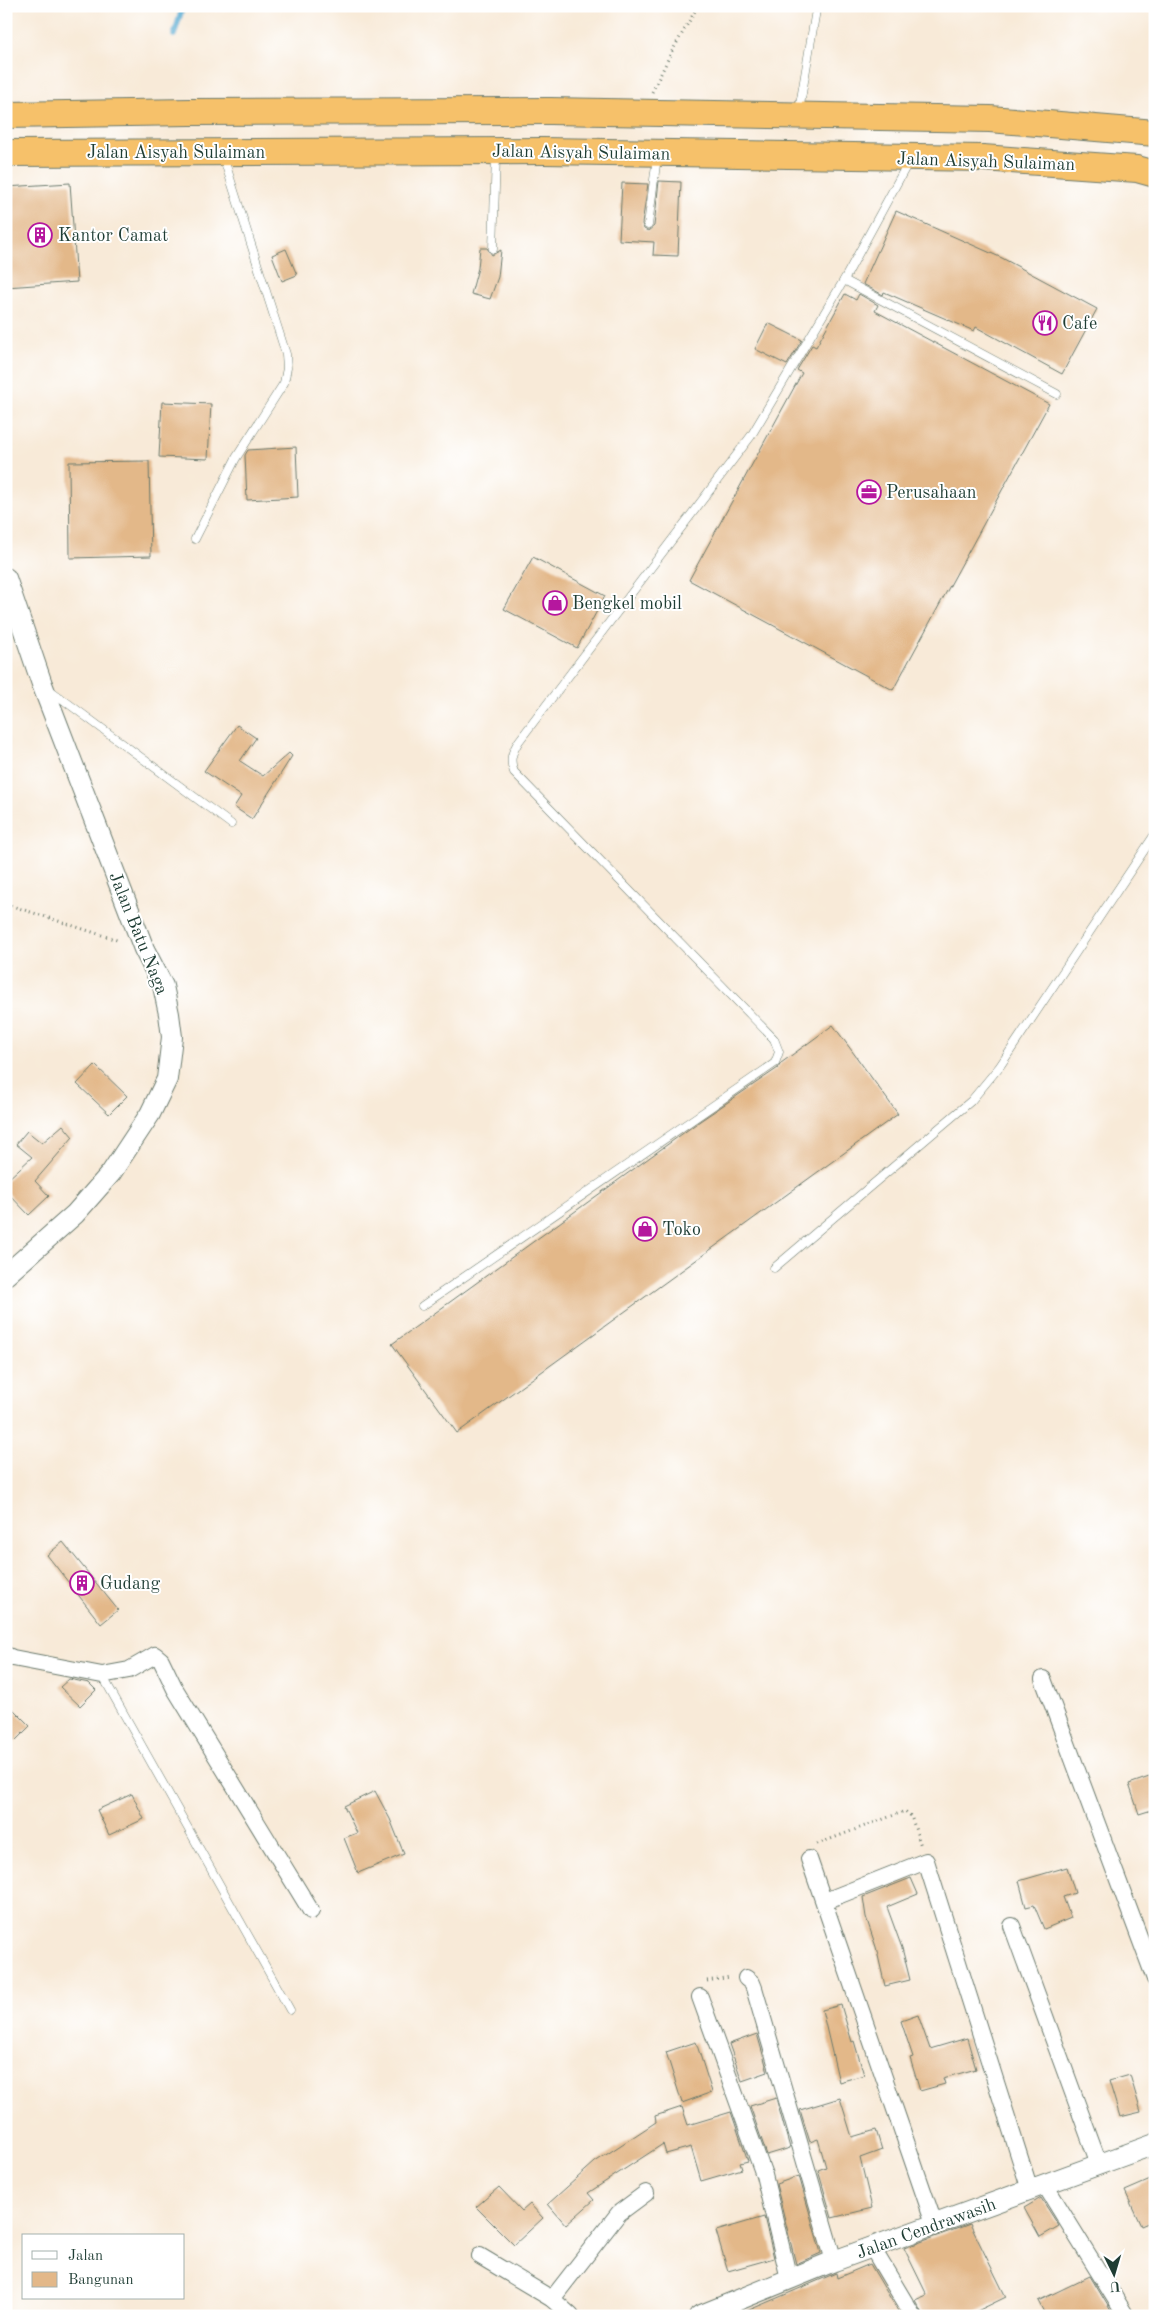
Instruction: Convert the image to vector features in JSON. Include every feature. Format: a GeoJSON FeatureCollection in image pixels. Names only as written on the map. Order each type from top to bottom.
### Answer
{"type":"FeatureCollection","features":[{"type":"Feature","properties":{"kind":"highway"},"geometry":{"type":"LineString","coordinates":[[6,116],[209,112],[642,113],[990,119],[1155,133]]}},
{"type":"Feature","properties":{"kind":"highway","name":"Jalan Aisyah Sulaiman"},"geometry":{"type":"LineString","coordinates":[[6,153],[497,150],[983,158],[1137,169],[1155,174]]}},
{"type":"Feature","properties":{"kind":"street","name":"Jalan Batu Naga"},"geometry":{"type":"LineString","coordinates":[[6,578],[42,684],[144,949],[163,986],[172,1037],[171,1059],[167,1079],[150,1114],[111,1172],[75,1214],[6,1275]]}},
{"type":"Feature","properties":{"kind":"street"},"geometry":{"type":"LineString","coordinates":[[6,1655],[13,1658],[102,1675],[128,1670],[155,1655],[161,1660],[175,1689],[311,1911]]}},
{"type":"Feature","properties":{"kind":"street"},"geometry":{"type":"LineString","coordinates":[[1043,1679],[1155,1979]]}},
{"type":"Feature","properties":{"kind":"street"},"geometry":{"type":"LineString","coordinates":[[809,1860],[825,1901],[934,2226]]}},
{"type":"Feature","properties":{"kind":"street"},"geometry":{"type":"LineString","coordinates":[[825,1901],[926,1861],[1037,2187],[1126,2316]]}},
{"type":"Feature","properties":{"kind":"street"},"geometry":{"type":"LineString","coordinates":[[1012,1926],[1099,2164]]}},
{"type":"Feature","properties":{"kind":"street"},"geometry":{"type":"LineString","coordinates":[[746,1978],[752,1982],[754,1988],[834,2262]]}},
{"type":"Feature","properties":{"kind":"street"},"geometry":{"type":"LineString","coordinates":[[700,1998],[764,2175],[789,2279]]}},
{"type":"Feature","properties":{"kind":"street","name":"Jalan Cendrawasih"},"geometry":{"type":"LineString","coordinates":[[698,2316],[834,2262],[1155,2144]]}},
{"type":"Feature","properties":{"kind":"street"},"geometry":{"type":"LineString","coordinates":[[552,2299],[619,2213],[646,2193]]}},
{"type":"Feature","properties":{"kind":"street"},"geometry":{"type":"LineString","coordinates":[[873,2249],[913,2316]]}},
{"type":"Feature","properties":{"kind":"street"},"geometry":{"type":"LineString","coordinates":[[480,2256],[552,2299],[571,2316]]}},
{"type":"Feature","properties":{"kind":"lane"},"geometry":{"type":"LineString","coordinates":[[798,116],[816,10]]}},
{"type":"Feature","properties":{"kind":"lane"},"geometry":{"type":"LineString","coordinates":[[492,249],[497,150]]}},
{"type":"Feature","properties":{"kind":"lane"},"geometry":{"type":"LineString","coordinates":[[195,539],[236,458],[284,383],[287,368],[286,354],[222,152]]}},
{"type":"Feature","properties":{"kind":"lane"},"geometry":{"type":"LineString","coordinates":[[648,225],[657,153]]}},
{"type":"Feature","properties":{"kind":"lane"},"geometry":{"type":"LineString","coordinates":[[422,1306],[767,1069],[777,1058],[779,1052],[774,1039],[514,772],[511,765],[512,756],[525,733],[751,436],[844,280],[910,158]]}},
{"type":"Feature","properties":{"kind":"lane"},"geometry":{"type":"LineString","coordinates":[[844,280],[1057,394]]}},
{"type":"Feature","properties":{"kind":"lane"},"geometry":{"type":"LineString","coordinates":[[42,684],[231,824]]}},
{"type":"Feature","properties":{"kind":"lane"},"geometry":{"type":"LineString","coordinates":[[774,1268],[971,1101],[1000,1066],[1155,834]]}},
{"type":"Feature","properties":{"kind":"lane"},"geometry":{"type":"LineString","coordinates":[[102,1675],[290,2010]]}},
{"type":"Feature","properties":{"kind":"path"},"geometry":{"type":"LineString","coordinates":[[642,113],[671,53],[698,6]]}},
{"type":"Feature","properties":{"kind":"path"},"geometry":{"type":"LineString","coordinates":[[6,904],[144,949]]}},
{"type":"Feature","properties":{"kind":"path"},"geometry":{"type":"LineString","coordinates":[[809,1860],[808,1851],[812,1846],[905,1811],[911,1816],[926,1861]]}},
{"type":"Feature","properties":{"kind":"path"},"geometry":{"type":"LineString","coordinates":[[700,1998],[699,1986],[704,1982],[732,1977],[746,1978]]}},
{"type":"Feature","properties":{"kind":"building"},"geometry":{"type":"Polygon","coordinates":[[[659,181],[681,182],[678,256],[653,255],[654,242],[619,240],[622,183],[648,184],[642,224],[644,229],[648,231],[654,226],[659,181]]]}},
{"type":"Feature","properties":{"kind":"building","name":"Kantor Camat"},"geometry":{"type":"Polygon","coordinates":[[[70,183],[77,282],[6,287],[6,187],[70,183]]]}},
{"type":"Feature","properties":{"kind":"building"},"geometry":{"type":"Polygon","coordinates":[[[896,211],[1002,258],[1097,309],[1062,374],[976,327],[974,331],[884,292],[883,295],[863,284],[896,211]]]}},
{"type":"Feature","properties":{"kind":"building"},"geometry":{"type":"Polygon","coordinates":[[[480,248],[487,248],[492,255],[501,250],[498,277],[490,299],[471,294],[478,268],[480,248]]]}},
{"type":"Feature","properties":{"kind":"building"},"geometry":{"type":"Polygon","coordinates":[[[286,249],[297,275],[282,281],[272,255],[286,249]]]}},
{"type":"Feature","properties":{"kind":"building","name":"Perusahaan"},"geometry":{"type":"Polygon","coordinates":[[[845,294],[856,300],[859,294],[878,305],[875,311],[1049,404],[893,690],[689,580],[802,373],[797,370],[812,345],[816,347],[845,294]]]}},
{"type":"Feature","properties":{"kind":"building"},"geometry":{"type":"Polygon","coordinates":[[[768,323],[802,340],[787,365],[755,349],[768,323]]]}},
{"type":"Feature","properties":{"kind":"building"},"geometry":{"type":"Polygon","coordinates":[[[162,402],[211,404],[208,459],[159,457],[162,402]]]}},
{"type":"Feature","properties":{"kind":"building"},"geometry":{"type":"Polygon","coordinates":[[[296,447],[298,497],[247,500],[245,455],[248,450],[296,447]]]}},
{"type":"Feature","properties":{"kind":"building"},"geometry":{"type":"Polygon","coordinates":[[[149,461],[151,556],[70,558],[69,462],[149,461]]]}},
{"type":"Feature","properties":{"kind":"building","name":"Bengkel mobil"},"geometry":{"type":"Polygon","coordinates":[[[533,557],[605,596],[577,648],[504,609],[533,557]]]}},
{"type":"Feature","properties":{"kind":"building"},"geometry":{"type":"Polygon","coordinates":[[[237,725],[256,738],[240,761],[263,776],[289,753],[292,756],[252,819],[234,807],[241,796],[204,771],[237,725]]]}},
{"type":"Feature","properties":{"kind":"building","name":"Toko"},"geometry":{"type":"Polygon","coordinates":[[[833,1025],[898,1114],[457,1433],[392,1344],[700,1121],[778,1068],[781,1063],[833,1025]]]}},
{"type":"Feature","properties":{"kind":"building"},"geometry":{"type":"Polygon","coordinates":[[[95,1065],[127,1096],[109,1114],[77,1084],[95,1065]]]}},
{"type":"Feature","properties":{"kind":"building"},"geometry":{"type":"Polygon","coordinates":[[[63,1125],[73,1137],[35,1181],[49,1196],[29,1215],[6,1191],[6,1181],[32,1157],[16,1144],[27,1131],[42,1143],[63,1125]]]}},
{"type":"Feature","properties":{"kind":"building","name":"Gudang"},"geometry":{"type":"Polygon","coordinates":[[[63,1542],[118,1610],[101,1624],[47,1555],[63,1542]]]}},
{"type":"Feature","properties":{"kind":"building"},"geometry":{"type":"Polygon","coordinates":[[[69,1679],[89,1683],[96,1690],[80,1706],[60,1687],[69,1679]]]}},
{"type":"Feature","properties":{"kind":"building"},"geometry":{"type":"Polygon","coordinates":[[[6,1702],[30,1726],[15,1741],[6,1732],[6,1702]]]}},
{"type":"Feature","properties":{"kind":"building"},"geometry":{"type":"Polygon","coordinates":[[[1155,1775],[1155,1809],[1139,1814],[1129,1784],[1155,1775]]]}},
{"type":"Feature","properties":{"kind":"building"},"geometry":{"type":"Polygon","coordinates":[[[375,1791],[390,1819],[404,1854],[358,1873],[344,1838],[357,1833],[344,1806],[375,1791]]]}},
{"type":"Feature","properties":{"kind":"building"},"geometry":{"type":"Polygon","coordinates":[[[132,1794],[144,1819],[109,1835],[97,1810],[132,1794]]]}},
{"type":"Feature","properties":{"kind":"building"},"geometry":{"type":"Polygon","coordinates":[[[1067,1867],[1075,1893],[1063,1897],[1071,1918],[1044,1929],[1034,1905],[1026,1907],[1019,1881],[1067,1867]]]}},
{"type":"Feature","properties":{"kind":"building"},"geometry":{"type":"Polygon","coordinates":[[[911,1878],[918,1894],[887,1907],[902,1948],[910,1980],[885,1986],[876,1947],[866,1917],[863,1897],[911,1878]]]}},
{"type":"Feature","properties":{"kind":"building"},"geometry":{"type":"Polygon","coordinates":[[[841,2005],[864,2075],[839,2082],[822,2010],[841,2005]]]}},
{"type":"Feature","properties":{"kind":"building"},"geometry":{"type":"Polygon","coordinates":[[[918,2015],[930,2049],[967,2038],[976,2069],[943,2078],[945,2084],[920,2091],[910,2058],[913,2057],[901,2021],[918,2015]]]}},
{"type":"Feature","properties":{"kind":"building"},"geometry":{"type":"Polygon","coordinates":[[[757,2034],[768,2072],[742,2081],[729,2044],[757,2034]]]}},
{"type":"Feature","properties":{"kind":"building"},"geometry":{"type":"Polygon","coordinates":[[[696,2042],[712,2092],[682,2103],[666,2052],[696,2042]]]}},
{"type":"Feature","properties":{"kind":"building"},"geometry":{"type":"Polygon","coordinates":[[[1130,2075],[1141,2112],[1120,2117],[1109,2081],[1130,2075]]]}},
{"type":"Feature","properties":{"kind":"building"},"geometry":{"type":"Polygon","coordinates":[[[776,2098],[790,2148],[767,2155],[750,2106],[776,2098]]]}},
{"type":"Feature","properties":{"kind":"building"},"geometry":{"type":"Polygon","coordinates":[[[840,2098],[852,2137],[876,2130],[882,2150],[860,2158],[872,2208],[832,2218],[818,2170],[826,2167],[818,2139],[810,2142],[800,2110],[840,2098]]]}},
{"type":"Feature","properties":{"kind":"building"},"geometry":{"type":"Polygon","coordinates":[[[682,2107],[688,2125],[731,2112],[748,2161],[740,2163],[742,2169],[701,2181],[691,2147],[666,2154],[663,2144],[588,2193],[594,2200],[566,2225],[548,2204],[595,2162],[656,2122],[655,2116],[682,2107]]]}},
{"type":"Feature","properties":{"kind":"building"},"geometry":{"type":"Polygon","coordinates":[[[799,2176],[821,2253],[796,2264],[776,2184],[799,2176]]]}},
{"type":"Feature","properties":{"kind":"building"},"geometry":{"type":"Polygon","coordinates":[[[1155,2178],[1155,2220],[1141,2226],[1125,2191],[1155,2178]]]}},
{"type":"Feature","properties":{"kind":"building"},"geometry":{"type":"Polygon","coordinates":[[[499,2187],[522,2211],[530,2204],[543,2218],[514,2245],[476,2207],[499,2187]]]}},
{"type":"Feature","properties":{"kind":"building"},"geometry":{"type":"Polygon","coordinates":[[[1041,2198],[1059,2226],[1040,2237],[1024,2208],[1041,2198]]]}},
{"type":"Feature","properties":{"kind":"building"},"geometry":{"type":"Polygon","coordinates":[[[764,2217],[774,2258],[728,2271],[716,2231],[764,2217]]]}},
{"type":"Feature","properties":{"kind":"building"},"geometry":{"type":"Polygon","coordinates":[[[970,2224],[1006,2297],[967,2316],[923,2316],[915,2300],[927,2295],[904,2248],[970,2224]]]}},
{"type":"Feature","properties":{"kind":"building"},"geometry":{"type":"Polygon","coordinates":[[[870,2264],[901,2316],[735,2316],[836,2273],[837,2278],[870,2264]]]}},
{"type":"Feature","properties":{"kind":"building"},"geometry":{"type":"Polygon","coordinates":[[[1090,2276],[1114,2316],[1046,2316],[1038,2301],[1090,2276]]]}},
{"type":"Feature","properties":{"kind":"waterway"},"geometry":{"type":"LineString","coordinates":[[174,35],[183,6]]}},
{"type":"Feature","properties":{"kind":"place","name":"Kantor Camat"},"geometry":{"type":"Point","coordinates":[40,235]}},
{"type":"Feature","properties":{"kind":"place","name":"Cafe"},"geometry":{"type":"Point","coordinates":[1045,323]}},
{"type":"Feature","properties":{"kind":"place","name":"Perusahaan"},"geometry":{"type":"Point","coordinates":[869,492]}},
{"type":"Feature","properties":{"kind":"place","name":"Bengkel mobil"},"geometry":{"type":"Point","coordinates":[555,603]}},
{"type":"Feature","properties":{"kind":"place","name":"Toko"},"geometry":{"type":"Point","coordinates":[645,1229]}},
{"type":"Feature","properties":{"kind":"place","name":"Gudang"},"geometry":{"type":"Point","coordinates":[82,1583]}}]}
